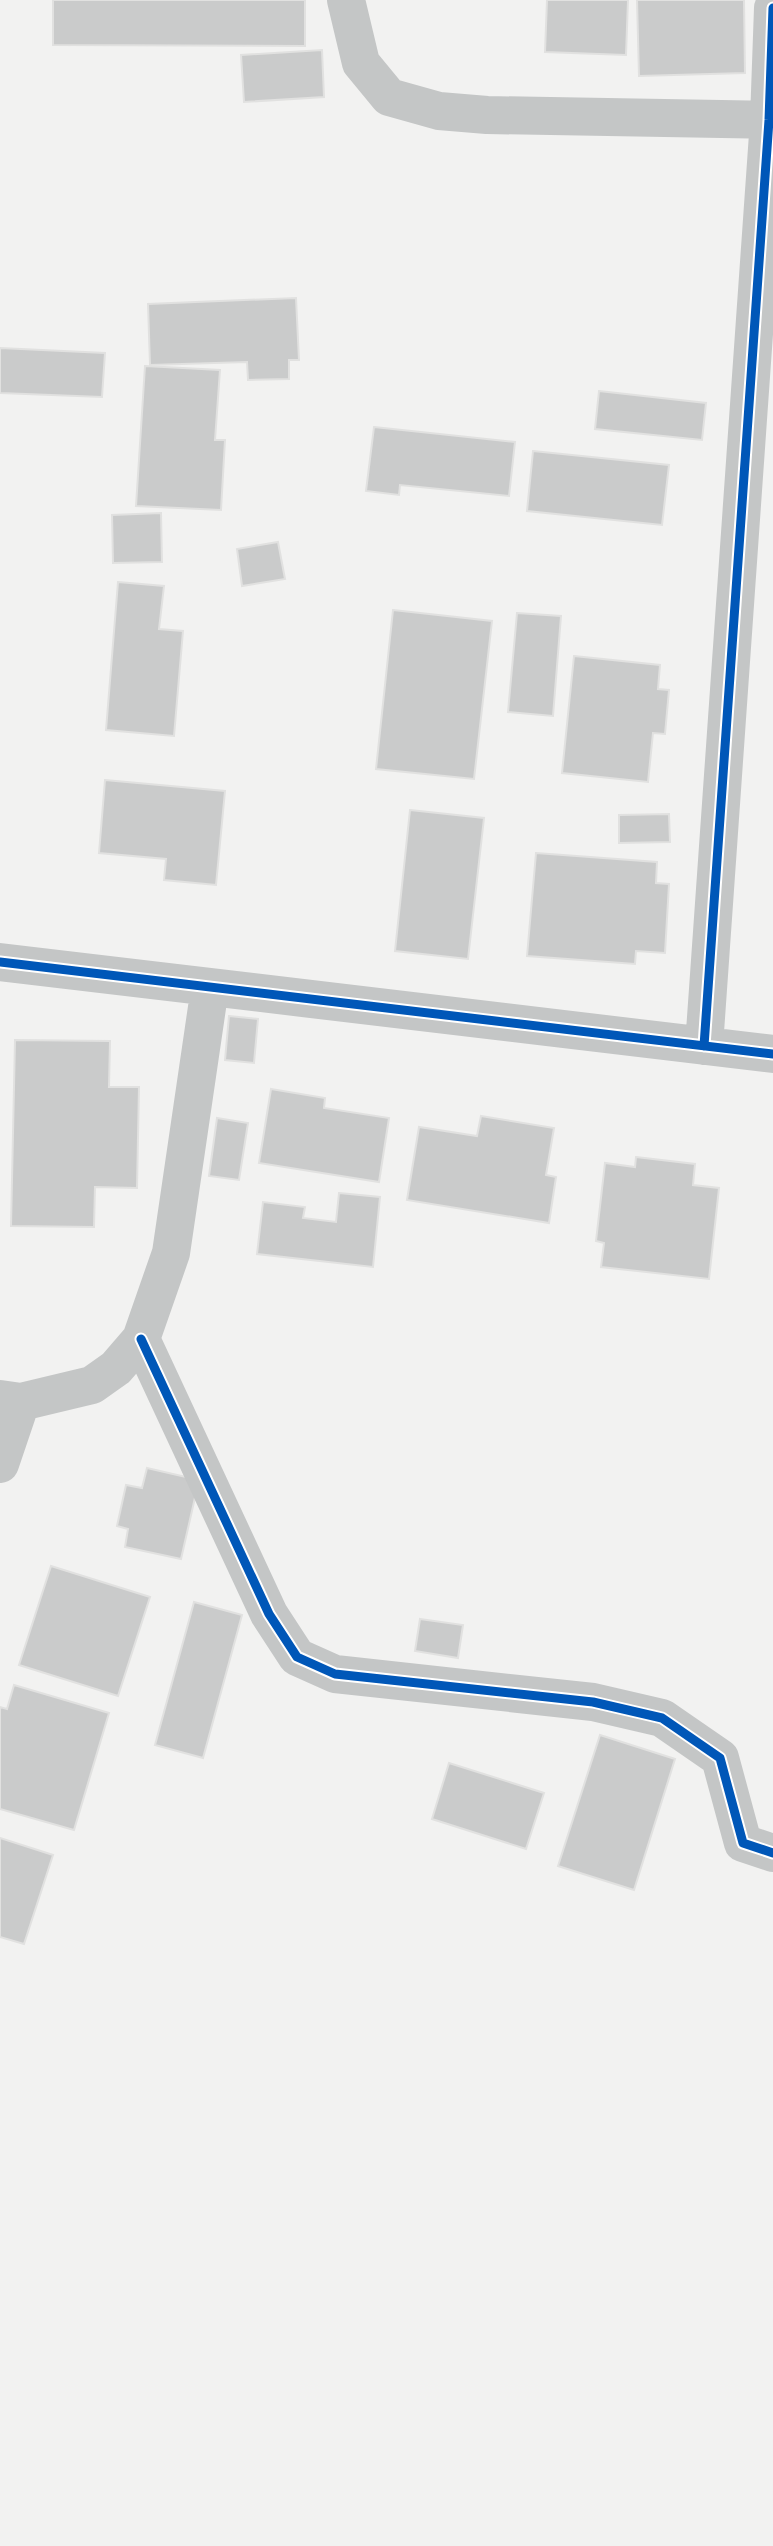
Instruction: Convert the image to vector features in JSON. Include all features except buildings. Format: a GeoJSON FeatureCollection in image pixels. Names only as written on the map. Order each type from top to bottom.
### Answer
{"type":"FeatureCollection","features":[{"type":"Feature","properties":{"kind":"street"},"geometry":{"type":"LineString","coordinates":[[346,0],[361,63],[389,97],[439,111],[487,115],[771,120]]}},
{"type":"Feature","properties":{"kind":"street"},"geometry":{"type":"LineString","coordinates":[[704,1046],[771,120],[773,8]]}},
{"type":"Feature","properties":{"kind":"street"},"geometry":{"type":"LineString","coordinates":[[0,962],[773,1054]]}},
{"type":"Feature","properties":{"kind":"street"},"geometry":{"type":"LineString","coordinates":[[0,1464],[11,1400],[92,1385],[116,1368],[141,1339],[171,1253],[210,987]]}},
{"type":"Feature","properties":{"kind":"street"},"geometry":{"type":"LineString","coordinates":[[141,1339],[269,1614],[297,1657],[335,1674],[593,1702],[662,1718],[720,1758],[743,1843],[773,1853]]}},
{"type":"Feature","properties":{"kind":"cycle path"},"geometry":{"type":"LineString","coordinates":[[704,1046],[769,120],[773,8]]}},
{"type":"Feature","properties":{"kind":"cycle path"},"geometry":{"type":"LineString","coordinates":[[0,962],[773,1054]]}},
{"type":"Feature","properties":{"kind":"cycle path"},"geometry":{"type":"LineString","coordinates":[[141,1339],[269,1614],[297,1657],[335,1674],[593,1702],[662,1718],[720,1758],[743,1843],[773,1853]]}}]}
